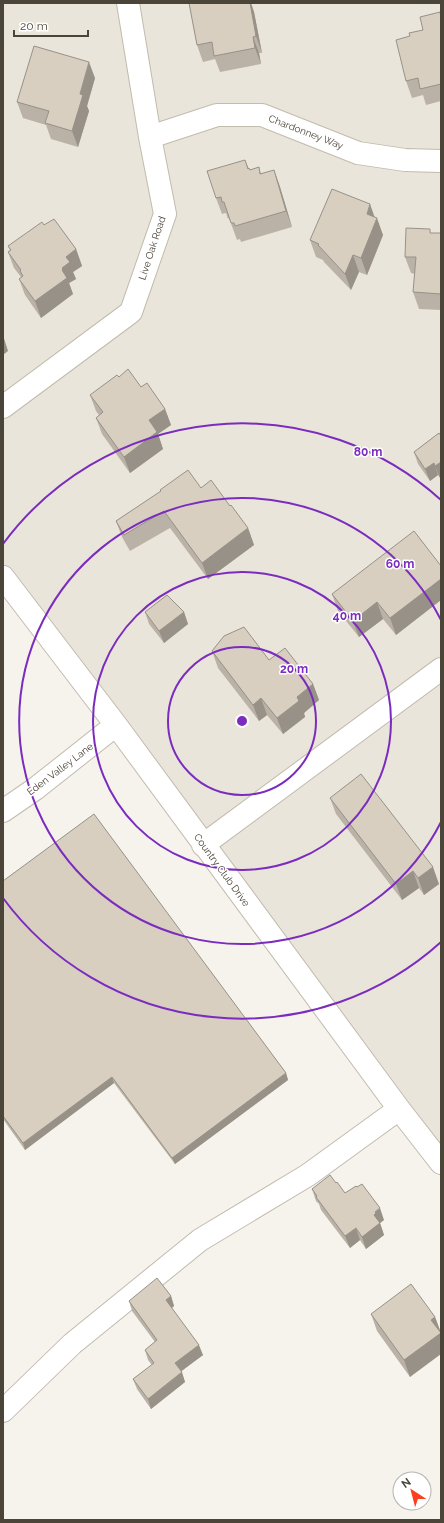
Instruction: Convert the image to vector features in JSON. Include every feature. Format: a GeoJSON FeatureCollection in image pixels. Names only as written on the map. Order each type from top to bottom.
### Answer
{"type":"FeatureCollection","features":[{"type":"Feature","properties":{"kind":"street","name":"Live Oak Road"},"geometry":{"type":"LineString","coordinates":[[3,407],[131,312],[165,214],[150,137],[128,3]]}},
{"type":"Feature","properties":{"kind":"street","name":"Chardonney Way"},"geometry":{"type":"LineString","coordinates":[[150,137],[217,115],[262,115],[358,153],[405,160],[441,161]]}},
{"type":"Feature","properties":{"kind":"street","name":"Country Club Drive"},"geometry":{"type":"LineString","coordinates":[[3,577],[116,725],[398,1109],[441,1163]]}},
{"type":"Feature","properties":{"kind":"street"},"geometry":{"type":"LineString","coordinates":[[203,845],[441,669]]}},
{"type":"Feature","properties":{"kind":"street","name":"Eden Valley Lane"},"geometry":{"type":"LineString","coordinates":[[3,811],[35,789],[116,725]]}},
{"type":"Feature","properties":{"kind":"street"},"geometry":{"type":"LineString","coordinates":[[3,1411],[72,1344],[200,1240],[308,1174],[398,1109]]}},
{"type":"Feature","properties":{"kind":"shaded area"},"geometry":{"type":"Polygon","coordinates":[[[3,3],[441,3],[441,1163],[3,577],[3,3]]]}},
{"type":"Feature","properties":{"kind":"building"},"geometry":{"type":"Polygon","coordinates":[[[189,3],[250,3],[256,36],[253,37],[255,48],[214,56],[212,42],[197,45],[189,3]]]}},
{"type":"Feature","properties":{"kind":"building"},"geometry":{"type":"Polygon","coordinates":[[[440,12],[441,84],[420,89],[418,78],[406,81],[396,40],[410,36],[409,33],[423,30],[420,17],[440,12]]]}},
{"type":"Feature","properties":{"kind":"building"},"geometry":{"type":"Polygon","coordinates":[[[34,46],[89,62],[80,94],[83,95],[72,131],[45,123],[49,111],[17,102],[34,46]]]}},
{"type":"Feature","properties":{"kind":"building"},"geometry":{"type":"Polygon","coordinates":[[[245,160],[248,169],[249,168],[250,170],[259,167],[260,174],[274,170],[286,211],[235,226],[234,223],[231,223],[221,197],[216,198],[207,171],[245,160]]]}},
{"type":"Feature","properties":{"kind":"building"},"geometry":{"type":"Polygon","coordinates":[[[332,189],[370,204],[367,214],[377,218],[361,258],[353,255],[345,274],[318,245],[319,244],[310,240],[332,189]]]}},
{"type":"Feature","properties":{"kind":"building"},"geometry":{"type":"Polygon","coordinates":[[[54,219],[76,249],[66,257],[70,262],[62,268],[67,278],[35,301],[19,279],[23,276],[20,271],[21,270],[8,252],[11,250],[8,246],[42,222],[44,225],[54,219]]]}},
{"type":"Feature","properties":{"kind":"building"},"geometry":{"type":"Polygon","coordinates":[[[406,228],[430,229],[430,233],[441,233],[441,294],[413,292],[416,257],[405,257],[406,228]]]}},
{"type":"Feature","properties":{"kind":"building"},"geometry":{"type":"Polygon","coordinates":[[[128,369],[141,387],[147,383],[165,409],[149,420],[157,432],[124,457],[96,418],[103,412],[90,395],[117,375],[119,377],[128,369]]]}},
{"type":"Feature","properties":{"kind":"building"},"geometry":{"type":"Polygon","coordinates":[[[439,433],[441,436],[441,462],[435,466],[434,463],[425,469],[414,452],[439,433]]]}},
{"type":"Feature","properties":{"kind":"building"},"geometry":{"type":"Polygon","coordinates":[[[188,470],[201,488],[211,480],[248,528],[202,563],[164,511],[124,535],[116,521],[161,491],[160,490],[188,470]]]}},
{"type":"Feature","properties":{"kind":"building"},"geometry":{"type":"Polygon","coordinates":[[[414,531],[441,566],[441,579],[390,618],[377,602],[353,621],[332,594],[414,531]]]}},
{"type":"Feature","properties":{"kind":"building"},"geometry":{"type":"Polygon","coordinates":[[[167,595],[184,612],[159,631],[145,612],[167,595]]]}},
{"type":"Feature","properties":{"kind":"building"},"geometry":{"type":"Polygon","coordinates":[[[244,627],[269,660],[285,648],[313,684],[297,697],[299,701],[277,718],[261,698],[253,705],[212,651],[224,636],[244,627]]]}},
{"type":"Feature","properties":{"kind":"building"},"geometry":{"type":"Polygon","coordinates":[[[361,774],[433,867],[418,878],[413,871],[396,884],[330,798],[361,774]]]}},
{"type":"Feature","properties":{"kind":"building"},"geometry":{"type":"Polygon","coordinates":[[[94,814],[286,1073],[172,1158],[112,1077],[23,1143],[3,1116],[3,881],[94,814]]]}},
{"type":"Feature","properties":{"kind":"building"},"geometry":{"type":"Polygon","coordinates":[[[330,1175],[345,1193],[362,1184],[380,1208],[374,1215],[380,1223],[362,1237],[356,1228],[345,1236],[316,1197],[317,1196],[312,1189],[330,1175]]]}},
{"type":"Feature","properties":{"kind":"building"},"geometry":{"type":"Polygon","coordinates":[[[157,1278],[171,1296],[166,1300],[199,1345],[175,1363],[182,1372],[148,1399],[133,1379],[154,1363],[145,1350],[157,1340],[129,1301],[157,1278]]]}},
{"type":"Feature","properties":{"kind":"building"},"geometry":{"type":"Polygon","coordinates":[[[411,1284],[435,1317],[431,1320],[441,1333],[404,1360],[371,1314],[411,1284]]]}}]}
